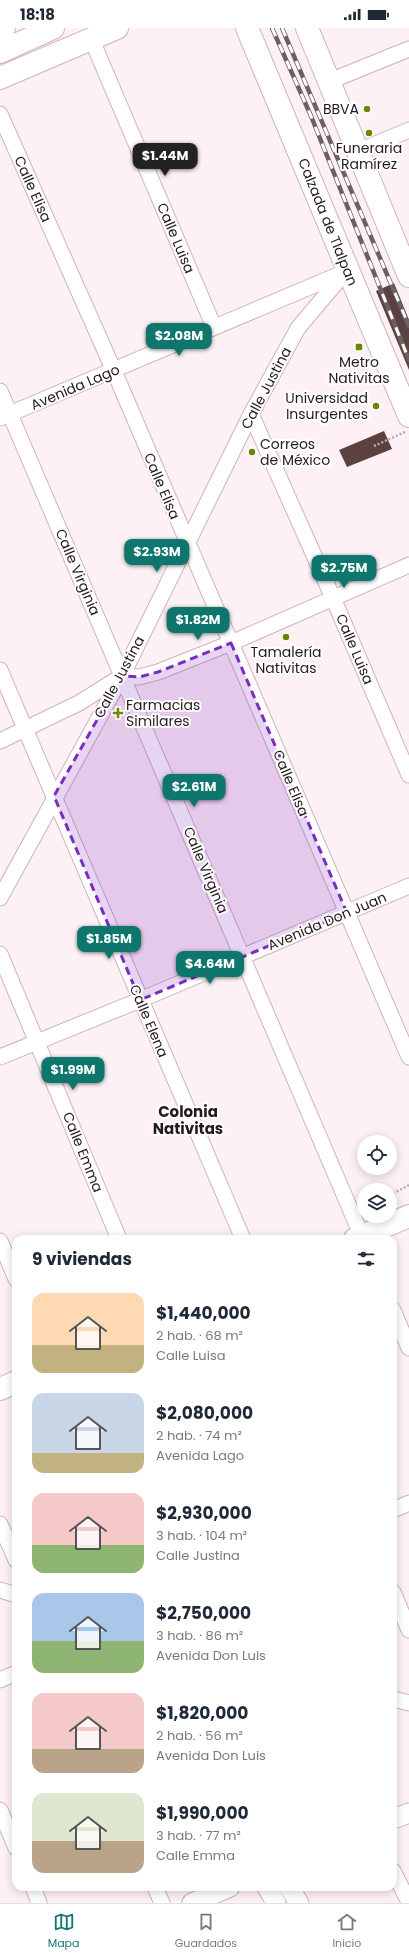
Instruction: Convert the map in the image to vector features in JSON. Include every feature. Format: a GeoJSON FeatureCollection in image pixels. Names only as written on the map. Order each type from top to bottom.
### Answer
{"type":"FeatureCollection","features":[{"type":"Feature","properties":{"kind":"main road"},"geometry":{"type":"LineString","coordinates":[[0,30],[4,28]]}},
{"type":"Feature","properties":{"kind":"main road"},"geometry":{"type":"LineString","coordinates":[[0,52],[52,28]]}},
{"type":"Feature","properties":{"kind":"main road"},"geometry":{"type":"LineString","coordinates":[[0,78],[116,28]]}},
{"type":"Feature","properties":{"kind":"main road","name":"Calzada de Tlalpan"},"geometry":{"type":"LineString","coordinates":[[248,28],[409,416]]}},
{"type":"Feature","properties":{"kind":"main road"},"geometry":{"type":"LineString","coordinates":[[307,28],[409,274]]}},
{"type":"Feature","properties":{"kind":"main road"},"geometry":{"type":"LineString","coordinates":[[367,1235],[409,1216]]}},
{"type":"Feature","properties":{"kind":"main road"},"geometry":{"type":"LineString","coordinates":[[0,1389],[12,1384]]}},
{"type":"Feature","properties":{"kind":"street","name":"Calle Luisa"},"geometry":{"type":"LineString","coordinates":[[91,38],[214,327]]}},
{"type":"Feature","properties":{"kind":"street"},"geometry":{"type":"LineString","coordinates":[[330,81],[409,49]]}},
{"type":"Feature","properties":{"kind":"street","name":"Calle Elisa"},"geometry":{"type":"LineString","coordinates":[[0,114],[114,371],[186,542],[409,1057]]}},
{"type":"Feature","properties":{"kind":"street"},"geometry":{"type":"LineString","coordinates":[[359,151],[409,130]]}},
{"type":"Feature","properties":{"kind":"street","name":"Avenida Lago"},"geometry":{"type":"LineString","coordinates":[[5,416],[114,371],[348,270]]}},
{"type":"Feature","properties":{"kind":"street","name":"Calle Justina"},"geometry":{"type":"LineString","coordinates":[[0,898],[54,796],[122,676],[186,542],[251,414],[298,328],[348,270]]}},
{"type":"Feature","properties":{"kind":"street","name":"Calle Virginia"},"geometry":{"type":"LineString","coordinates":[[0,391],[5,416],[122,676],[243,957],[359,1235]]}},
{"type":"Feature","properties":{"kind":"street","name":"Calle Luisa"},"geometry":{"type":"LineString","coordinates":[[251,414],[333,598],[409,775]]}},
{"type":"Feature","properties":{"kind":"street"},"geometry":{"type":"LineString","coordinates":[[0,741],[26,730],[79,703],[122,676],[139,677],[231,643],[409,566]]}},
{"type":"Feature","properties":{"kind":"street","name":"Calle Elena"},"geometry":{"type":"LineString","coordinates":[[0,670],[241,1235]]}},
{"type":"Feature","properties":{"kind":"street","name":"Avenida Don Juan"},"geometry":{"type":"LineString","coordinates":[[0,1057],[243,957],[409,886]]}},
{"type":"Feature","properties":{"kind":"street","name":"Calle Emma"},"geometry":{"type":"LineString","coordinates":[[0,954],[38,1041],[117,1235]]}},
{"type":"Feature","properties":{"kind":"street"},"geometry":{"type":"LineString","coordinates":[[0,1241],[12,1270]]}},
{"type":"Feature","properties":{"kind":"street"},"geometry":{"type":"LineString","coordinates":[[397,1320],[409,1348]]}},
{"type":"Feature","properties":{"kind":"street"},"geometry":{"type":"LineString","coordinates":[[397,1508],[409,1503]]}},
{"type":"Feature","properties":{"kind":"street"},"geometry":{"type":"LineString","coordinates":[[0,1524],[12,1551]]}},
{"type":"Feature","properties":{"kind":"street"},"geometry":{"type":"LineString","coordinates":[[0,1590],[12,1594]]}},
{"type":"Feature","properties":{"kind":"street"},"geometry":{"type":"LineString","coordinates":[[397,1602],[409,1630]]}},
{"type":"Feature","properties":{"kind":"street"},"geometry":{"type":"LineString","coordinates":[[0,1680],[12,1675]]}},
{"type":"Feature","properties":{"kind":"street"},"geometry":{"type":"LineString","coordinates":[[397,1700],[409,1703]]}},
{"type":"Feature","properties":{"kind":"street"},"geometry":{"type":"LineString","coordinates":[[0,1810],[12,1838]]}},
{"type":"Feature","properties":{"kind":"street"},"geometry":{"type":"LineString","coordinates":[[397,1818],[409,1813]]}},
{"type":"Feature","properties":{"kind":"street"},"geometry":{"type":"LineString","coordinates":[[397,1879],[409,1902]]}},
{"type":"Feature","properties":{"kind":"street"},"geometry":{"type":"LineString","coordinates":[[34,1891],[39,1903]]}},
{"type":"Feature","properties":{"kind":"street"},"geometry":{"type":"LineString","coordinates":[[157,1891],[162,1903]]}},
{"type":"Feature","properties":{"kind":"street"},"geometry":{"type":"LineString","coordinates":[[192,1903],[220,1891]]}},
{"type":"Feature","properties":{"kind":"street"},"geometry":{"type":"LineString","coordinates":[[269,1891],[276,1903]]}},
{"type":"Feature","properties":{"kind":"street"},"geometry":{"type":"LineString","coordinates":[[292,1891],[299,1903]]}},
{"type":"Feature","properties":{"kind":"path"},"geometry":{"type":"LineString","coordinates":[[374,446],[409,430]]}},
{"type":"Feature","properties":{"kind":"path"},"geometry":{"type":"LineString","coordinates":[[397,1191],[409,1185]]}},
{"type":"Feature","properties":{"kind":"highlighted area"},"geometry":{"type":"Polygon","coordinates":[[[231,643],[347,913],[140,1000],[54,796],[122,676],[139,677],[158,672],[231,643]]]}},
{"type":"Feature","properties":{"kind":"building"},"geometry":{"type":"Polygon","coordinates":[[[394,283],[409,320],[409,370],[376,291],[394,283]]]}},
{"type":"Feature","properties":{"kind":"building"},"geometry":{"type":"Polygon","coordinates":[[[384,431],[392,449],[347,467],[339,450],[384,431]]]}},
{"type":"Feature","properties":{"kind":"railway"},"geometry":{"type":"LineString","coordinates":[[272,28],[311,116],[409,360]]}},
{"type":"Feature","properties":{"kind":"railway"},"geometry":{"type":"LineString","coordinates":[[282,28],[409,326]]}},
{"type":"Feature","properties":{"kind":"place","name":"BBVA"},"geometry":{"type":"Point","coordinates":[367,109]}},
{"type":"Feature","properties":{"kind":"place","name":"Funeraria Ramírez"},"geometry":{"type":"Point","coordinates":[369,133]}},
{"type":"Feature","properties":{"kind":"place","name":"Metro Nativitas"},"geometry":{"type":"Point","coordinates":[359,347]}},
{"type":"Feature","properties":{"kind":"place","name":"Universidad Insurgentes"},"geometry":{"type":"Point","coordinates":[376,406]}},
{"type":"Feature","properties":{"kind":"place","name":"Correos de México"},"geometry":{"type":"Point","coordinates":[252,452]}},
{"type":"Feature","properties":{"kind":"place","name":"Tamalería Nativitas"},"geometry":{"type":"Point","coordinates":[286,637]}},
{"type":"Feature","properties":{"kind":"place","name":"Farmacias Similares"},"geometry":{"type":"Point","coordinates":[118,713]}},
{"type":"Feature","properties":{"kind":"district","name":"Colonia Nativitas"},"geometry":{"type":"Point","coordinates":[188,1120]}}]}
